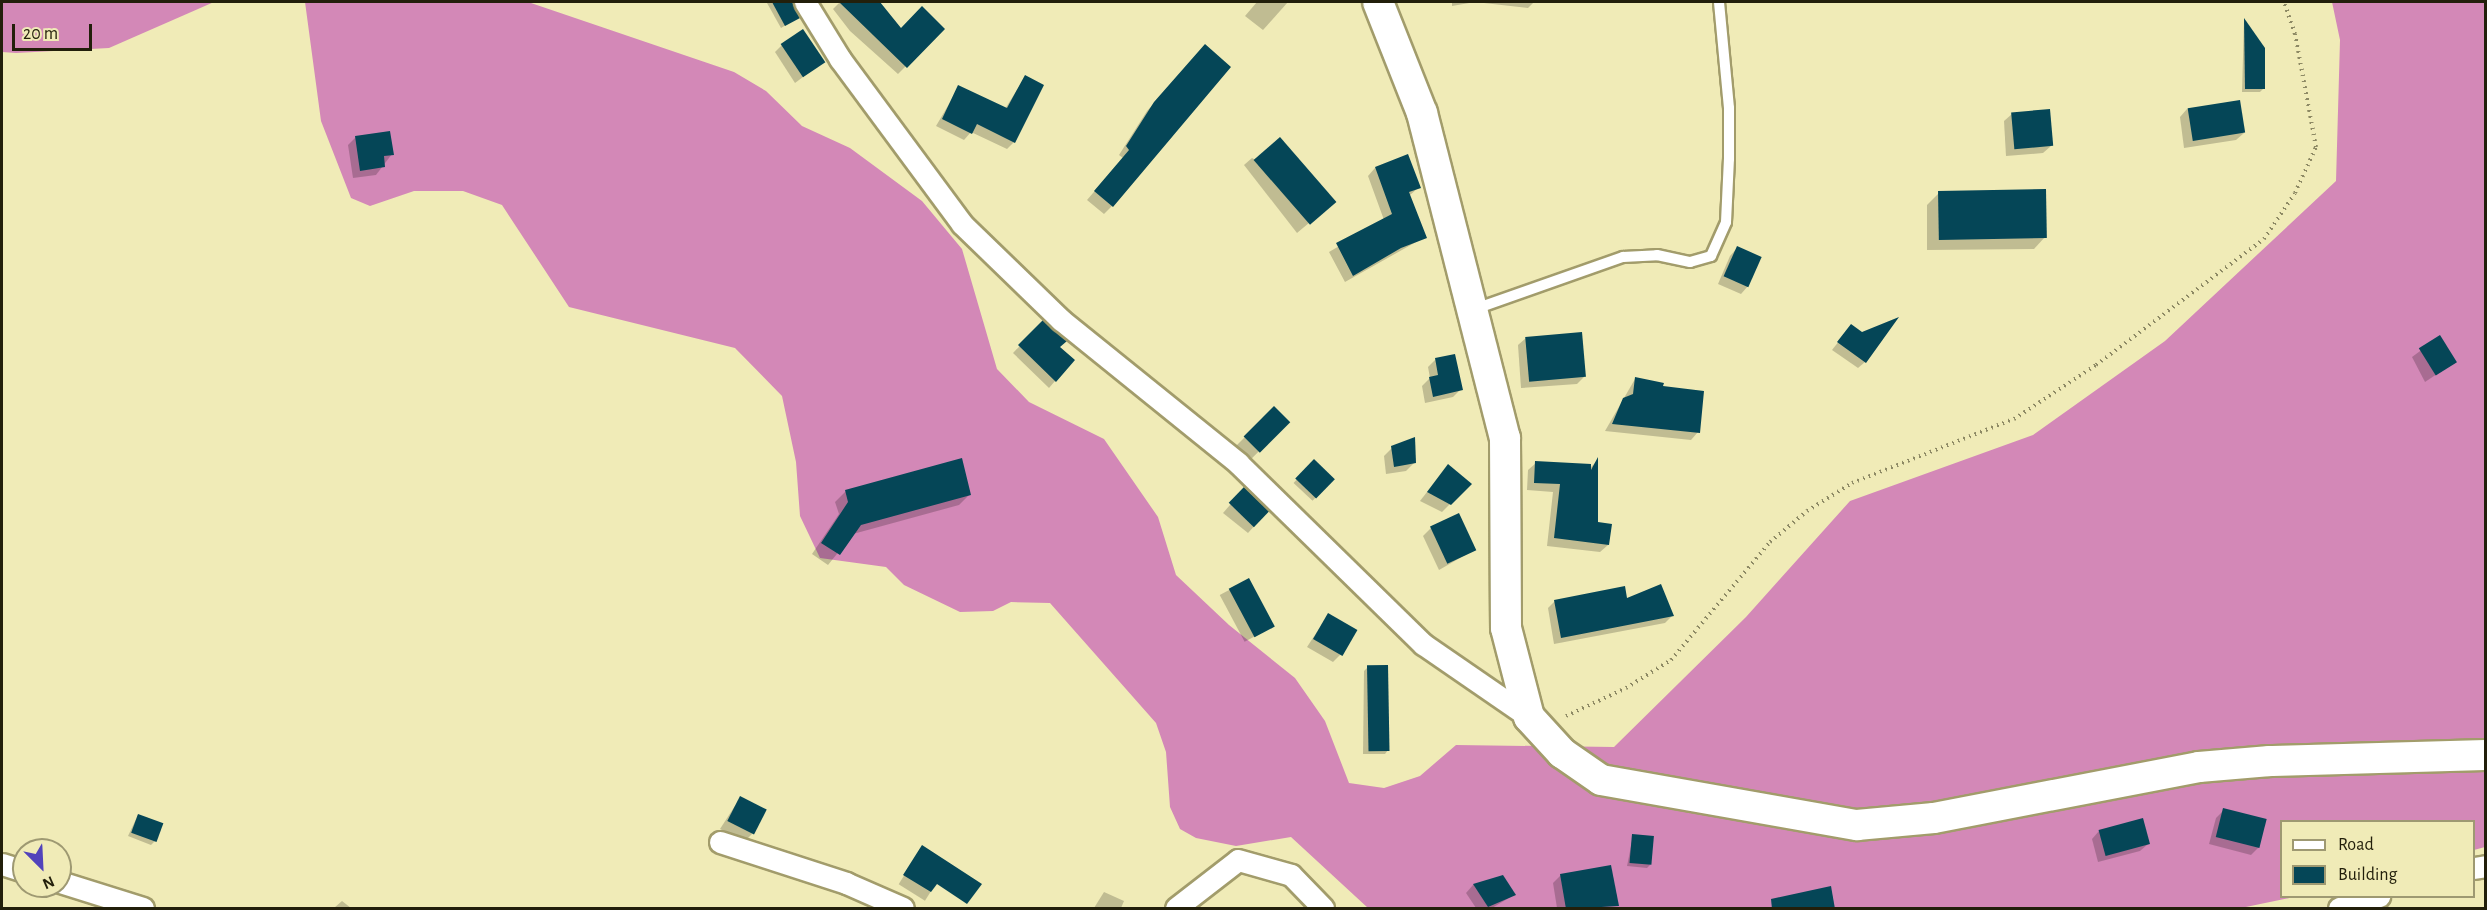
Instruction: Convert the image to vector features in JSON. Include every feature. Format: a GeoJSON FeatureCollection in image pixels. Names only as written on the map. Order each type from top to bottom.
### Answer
{"type":"FeatureCollection","features":[{"type":"Feature","properties":{"kind":"main road"},"geometry":{"type":"LineString","coordinates":[[1378,2],[1422,113],[1475,309],[1505,438],[1506,628],[1533,723],[1562,753],[1601,780],[1857,825],[1934,818],[2199,767],[2270,761],[2486,755]]}},
{"type":"Feature","properties":{"kind":"street"},"geometry":{"type":"LineString","coordinates":[[805,2],[840,59],[962,224],[1061,320],[1238,463],[1423,644],[1533,723]]}},
{"type":"Feature","properties":{"kind":"street"},"geometry":{"type":"LineString","coordinates":[[720,842],[846,883],[903,909]]}},
{"type":"Feature","properties":{"kind":"street"},"geometry":{"type":"LineString","coordinates":[[1176,909],[1238,860],[1290,875],[1323,909]]}},
{"type":"Feature","properties":{"kind":"street"},"geometry":{"type":"LineString","coordinates":[[72,886],[143,909]]}},
{"type":"Feature","properties":{"kind":"street"},"geometry":{"type":"LineString","coordinates":[[2339,909],[2376,898]]}},
{"type":"Feature","properties":{"kind":"lane"},"geometry":{"type":"LineString","coordinates":[[1475,309],[1623,257],[1657,255],[1690,262],[1711,256],[1726,222],[1729,159],[1730,108],[1719,2]]}},
{"type":"Feature","properties":{"kind":"path"},"geometry":{"type":"LineString","coordinates":[[1533,723],[1626,688],[1671,660],[1770,542],[1807,511],[1852,483],[2014,419],[2096,365],[2264,238],[2295,193],[2316,147],[2295,34],[2284,2]]}},
{"type":"Feature","properties":{"kind":"shaded area"},"geometry":{"type":"Polygon","coordinates":[[[2,2],[214,2],[109,48],[16,53],[2,52],[2,2]]]}},
{"type":"Feature","properties":{"kind":"shaded area"},"geometry":{"type":"Polygon","coordinates":[[[305,2],[528,2],[734,72],[766,91],[802,126],[850,148],[922,201],[962,249],[997,369],[1029,402],[1104,439],[1158,517],[1176,575],[1229,625],[1295,678],[1325,721],[1349,783],[1384,788],[1420,776],[1456,745],[1614,747],[1746,617],[1850,501],[2033,435],[2165,341],[2336,181],[2340,40],[2332,2],[2485,2],[2485,847],[2475,850],[2475,820],[2280,820],[2280,898],[2289,898],[2241,908],[1368,908],[1291,837],[1236,846],[1196,838],[1180,829],[1170,807],[1166,752],[1156,723],[1050,603],[1011,602],[993,611],[960,612],[904,585],[886,567],[820,558],[800,516],[796,462],[782,396],[735,348],[569,307],[502,205],[463,191],[414,191],[370,206],[351,198],[321,121],[305,2]]]}},
{"type":"Feature","properties":{"kind":"building"},"geometry":{"type":"Polygon","coordinates":[[[772,2],[792,2],[800,18],[785,26],[772,2]]]}},
{"type":"Feature","properties":{"kind":"building"},"geometry":{"type":"Polygon","coordinates":[[[839,2],[880,2],[901,28],[922,6],[945,29],[907,68],[839,2]]]}},
{"type":"Feature","properties":{"kind":"building"},"geometry":{"type":"Polygon","coordinates":[[[2244,18],[2265,48],[2265,89],[2245,89],[2244,18]]]}},
{"type":"Feature","properties":{"kind":"building"},"geometry":{"type":"Polygon","coordinates":[[[803,29],[825,62],[803,77],[781,44],[803,29]]]}},
{"type":"Feature","properties":{"kind":"building"},"geometry":{"type":"Polygon","coordinates":[[[1205,44],[1231,67],[1113,207],[1094,191],[1129,150],[1126,146],[1154,102],[1205,44]]]}},
{"type":"Feature","properties":{"kind":"building"},"geometry":{"type":"Polygon","coordinates":[[[1025,75],[1044,85],[1015,143],[977,124],[972,134],[942,119],[958,85],[1007,108],[1025,75]]]}},
{"type":"Feature","properties":{"kind":"building"},"geometry":{"type":"Polygon","coordinates":[[[2240,100],[2245,133],[2193,141],[2188,108],[2240,100]]]}},
{"type":"Feature","properties":{"kind":"building"},"geometry":{"type":"Polygon","coordinates":[[[2050,109],[2053,146],[2014,149],[2011,112],[2050,109]]]}},
{"type":"Feature","properties":{"kind":"building"},"geometry":{"type":"Polygon","coordinates":[[[390,131],[394,155],[384,156],[385,167],[360,171],[355,136],[390,131]]]}},
{"type":"Feature","properties":{"kind":"building"},"geometry":{"type":"Polygon","coordinates":[[[1280,137],[1336,202],[1310,225],[1254,160],[1280,137]]]}},
{"type":"Feature","properties":{"kind":"building"},"geometry":{"type":"Polygon","coordinates":[[[1408,154],[1421,188],[1409,192],[1427,238],[1401,248],[1353,276],[1336,243],[1392,214],[1375,167],[1408,154]]]}},
{"type":"Feature","properties":{"kind":"building"},"geometry":{"type":"Polygon","coordinates":[[[2046,189],[2047,238],[1939,240],[1938,191],[2046,189]]]}},
{"type":"Feature","properties":{"kind":"building"},"geometry":{"type":"Polygon","coordinates":[[[1737,246],[1762,257],[1748,287],[1724,276],[1737,246]]]}},
{"type":"Feature","properties":{"kind":"building"},"geometry":{"type":"Polygon","coordinates":[[[1899,317],[1866,363],[1837,342],[1851,324],[1862,332],[1899,317]]]}},
{"type":"Feature","properties":{"kind":"building"},"geometry":{"type":"Polygon","coordinates":[[[1043,320],[1067,341],[1060,347],[1075,360],[1056,382],[1018,345],[1043,320]]]}},
{"type":"Feature","properties":{"kind":"building"},"geometry":{"type":"Polygon","coordinates":[[[1582,332],[1586,377],[1529,382],[1525,337],[1582,332]]]}},
{"type":"Feature","properties":{"kind":"building"},"geometry":{"type":"Polygon","coordinates":[[[2440,335],[2457,362],[2436,375],[2419,348],[2440,335]]]}},
{"type":"Feature","properties":{"kind":"building"},"geometry":{"type":"Polygon","coordinates":[[[1455,354],[1463,390],[1433,397],[1429,377],[1438,375],[1435,358],[1455,354]]]}},
{"type":"Feature","properties":{"kind":"building"},"geometry":{"type":"Polygon","coordinates":[[[1635,377],[1664,383],[1663,386],[1704,391],[1700,433],[1612,424],[1623,398],[1633,394],[1635,377]]]}},
{"type":"Feature","properties":{"kind":"building"},"geometry":{"type":"Polygon","coordinates":[[[1274,406],[1290,422],[1260,453],[1244,436],[1274,406]]]}},
{"type":"Feature","properties":{"kind":"building"},"geometry":{"type":"Polygon","coordinates":[[[1415,437],[1416,463],[1394,467],[1391,446],[1415,437]]]}},
{"type":"Feature","properties":{"kind":"building"},"geometry":{"type":"Polygon","coordinates":[[[1598,457],[1598,522],[1612,524],[1609,545],[1554,538],[1560,484],[1534,483],[1535,461],[1591,464],[1591,470],[1598,457]]]}},
{"type":"Feature","properties":{"kind":"building"},"geometry":{"type":"Polygon","coordinates":[[[962,458],[971,495],[861,525],[840,555],[821,543],[848,502],[845,490],[962,458]]]}},
{"type":"Feature","properties":{"kind":"building"},"geometry":{"type":"Polygon","coordinates":[[[1314,459],[1335,479],[1316,499],[1295,478],[1314,459]]]}},
{"type":"Feature","properties":{"kind":"building"},"geometry":{"type":"Polygon","coordinates":[[[1448,464],[1472,484],[1451,505],[1427,492],[1448,464]]]}},
{"type":"Feature","properties":{"kind":"building"},"geometry":{"type":"Polygon","coordinates":[[[1244,487],[1269,511],[1254,527],[1229,503],[1244,487]]]}},
{"type":"Feature","properties":{"kind":"building"},"geometry":{"type":"Polygon","coordinates":[[[1459,513],[1476,550],[1447,564],[1430,527],[1459,513]]]}},
{"type":"Feature","properties":{"kind":"building"},"geometry":{"type":"Polygon","coordinates":[[[1249,578],[1275,627],[1255,637],[1229,589],[1249,578]]]}},
{"type":"Feature","properties":{"kind":"building"},"geometry":{"type":"Polygon","coordinates":[[[1661,584],[1674,616],[1561,638],[1554,600],[1625,586],[1627,598],[1661,584]]]}},
{"type":"Feature","properties":{"kind":"building"},"geometry":{"type":"Polygon","coordinates":[[[1328,613],[1357,630],[1342,656],[1313,639],[1328,613]]]}},
{"type":"Feature","properties":{"kind":"building"},"geometry":{"type":"Polygon","coordinates":[[[1367,665],[1388,665],[1390,751],[1369,751],[1367,665]]]}},
{"type":"Feature","properties":{"kind":"building"},"geometry":{"type":"Polygon","coordinates":[[[740,796],[767,810],[754,835],[727,821],[740,796]]]}},
{"type":"Feature","properties":{"kind":"building"},"geometry":{"type":"Polygon","coordinates":[[[2223,808],[2267,819],[2259,848],[2216,837],[2223,808]]]}},
{"type":"Feature","properties":{"kind":"building"},"geometry":{"type":"Polygon","coordinates":[[[138,814],[163,823],[157,842],[131,833],[138,814]]]}},
{"type":"Feature","properties":{"kind":"building"},"geometry":{"type":"Polygon","coordinates":[[[2143,818],[2150,844],[2106,856],[2099,830],[2143,818]]]}},
{"type":"Feature","properties":{"kind":"building"},"geometry":{"type":"Polygon","coordinates":[[[1632,834],[1654,836],[1651,865],[1629,863],[1632,834]]]}},
{"type":"Feature","properties":{"kind":"building"},"geometry":{"type":"Polygon","coordinates":[[[922,845],[982,884],[967,904],[937,884],[931,892],[903,875],[922,845]]]}},
{"type":"Feature","properties":{"kind":"building"},"geometry":{"type":"Polygon","coordinates":[[[1611,865],[1619,906],[1566,909],[1560,874],[1611,865]]]}},
{"type":"Feature","properties":{"kind":"building"},"geometry":{"type":"Polygon","coordinates":[[[1503,875],[1516,895],[1488,907],[1473,884],[1503,875]]]}},
{"type":"Feature","properties":{"kind":"building"},"geometry":{"type":"Polygon","coordinates":[[[1831,886],[1835,909],[1772,909],[1771,899],[1831,886]]]}}]}
